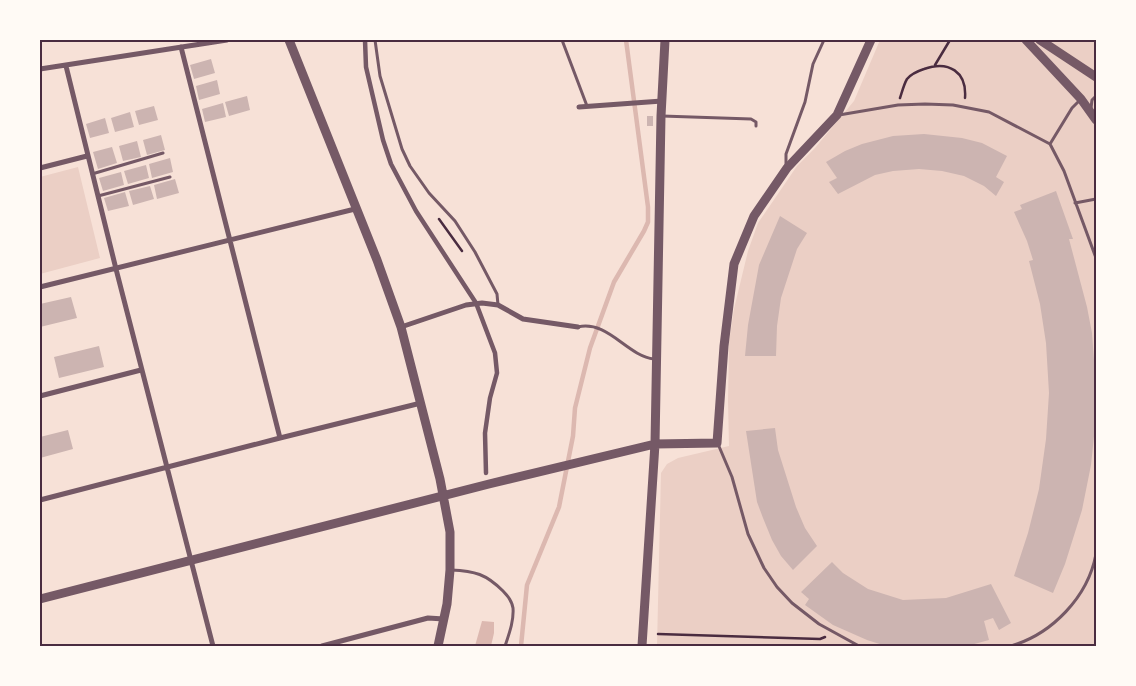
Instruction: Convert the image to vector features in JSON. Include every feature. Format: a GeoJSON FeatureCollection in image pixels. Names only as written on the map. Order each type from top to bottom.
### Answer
{"type":"FeatureCollection","features":[{"type":"Feature","properties":{"kind":"street"},"geometry":{"type":"LineString","coordinates":[[40,69],[227,40]]}},
{"type":"Feature","properties":{"kind":"street"},"geometry":{"type":"LineString","coordinates":[[289,40],[377,260],[401,327],[444,496],[450,532],[450,570],[444,619],[438,646]]}},
{"type":"Feature","properties":{"kind":"street"},"geometry":{"type":"LineString","coordinates":[[365,40],[366,67],[383,140],[391,164],[416,211],[476,303],[495,353],[497,373],[490,398],[485,433],[486,473]]}},
{"type":"Feature","properties":{"kind":"street"},"geometry":{"type":"LineString","coordinates":[[642,646],[655,444],[661,116],[665,40]]}},
{"type":"Feature","properties":{"kind":"street"},"geometry":{"type":"LineString","coordinates":[[40,598],[655,444],[718,443],[724,346],[734,264],[754,216],[787,168],[837,115],[871,40]]}},
{"type":"Feature","properties":{"kind":"street"},"geometry":{"type":"LineString","coordinates":[[1026,40],[1081,99],[1095,118]]}},
{"type":"Feature","properties":{"kind":"street"},"geometry":{"type":"LineString","coordinates":[[1040,40],[1096,77]]}},
{"type":"Feature","properties":{"kind":"street"},"geometry":{"type":"LineString","coordinates":[[181,47],[280,438]]}},
{"type":"Feature","properties":{"kind":"street"},"geometry":{"type":"LineString","coordinates":[[66,66],[141,370],[213,646]]}},
{"type":"Feature","properties":{"kind":"street"},"geometry":{"type":"LineString","coordinates":[[579,107],[662,100]]}},
{"type":"Feature","properties":{"kind":"street"},"geometry":{"type":"LineString","coordinates":[[40,168],[87,156]]}},
{"type":"Feature","properties":{"kind":"street"},"geometry":{"type":"LineString","coordinates":[[40,287],[355,209]]}},
{"type":"Feature","properties":{"kind":"street"},"geometry":{"type":"LineString","coordinates":[[401,327],[476,303],[498,305],[511,314],[523,319],[578,327]]}},
{"type":"Feature","properties":{"kind":"street"},"geometry":{"type":"LineString","coordinates":[[40,396],[141,370]]}},
{"type":"Feature","properties":{"kind":"street"},"geometry":{"type":"LineString","coordinates":[[40,500],[421,403]]}},
{"type":"Feature","properties":{"kind":"street"},"geometry":{"type":"LineString","coordinates":[[322,646],[428,618],[444,619]]}},
{"type":"Feature","properties":{"kind":"lane"},"geometry":{"type":"LineString","coordinates":[[375,40],[380,76],[402,150],[410,166],[429,193],[456,222],[476,252],[497,294],[498,305]]}},
{"type":"Feature","properties":{"kind":"lane"},"geometry":{"type":"LineString","coordinates":[[562,40],[587,106]]}},
{"type":"Feature","properties":{"kind":"lane"},"geometry":{"type":"LineString","coordinates":[[787,168],[786,154],[805,102],[813,64],[824,40]]}},
{"type":"Feature","properties":{"kind":"lane"},"geometry":{"type":"LineString","coordinates":[[1095,118],[1091,105],[1092,100],[1096,96]]}},
{"type":"Feature","properties":{"kind":"lane"},"geometry":{"type":"LineString","coordinates":[[1050,144],[1072,108],[1081,99]]}},
{"type":"Feature","properties":{"kind":"lane"},"geometry":{"type":"LineString","coordinates":[[837,115],[898,105],[925,104],[964,108],[989,112],[1050,144],[1064,171],[1096,258]]}},
{"type":"Feature","properties":{"kind":"lane"},"geometry":{"type":"LineString","coordinates":[[661,116],[751,119],[756,122],[756,126]]}},
{"type":"Feature","properties":{"kind":"lane"},"geometry":{"type":"LineString","coordinates":[[92,174],[163,153]]}},
{"type":"Feature","properties":{"kind":"lane"},"geometry":{"type":"LineString","coordinates":[[97,196],[170,177]]}},
{"type":"Feature","properties":{"kind":"lane"},"geometry":{"type":"LineString","coordinates":[[1075,204],[1096,199]]}},
{"type":"Feature","properties":{"kind":"lane"},"geometry":{"type":"LineString","coordinates":[[578,327],[592,327],[601,330],[644,357],[657,359]]}},
{"type":"Feature","properties":{"kind":"lane"},"geometry":{"type":"LineString","coordinates":[[718,443],[732,478],[748,534],[764,568],[792,603],[819,624],[859,646]]}},
{"type":"Feature","properties":{"kind":"lane"},"geometry":{"type":"LineString","coordinates":[[1011,646],[1027,644],[1060,619],[1076,601],[1096,556]]}},
{"type":"Feature","properties":{"kind":"lane"},"geometry":{"type":"LineString","coordinates":[[450,570],[472,572],[484,576],[492,580],[508,596],[513,608],[505,646]]}},
{"type":"Feature","properties":{"kind":"path"},"geometry":{"type":"LineString","coordinates":[[935,65],[950,40]]}},
{"type":"Feature","properties":{"kind":"path"},"geometry":{"type":"LineString","coordinates":[[898,105],[907,80],[917,71],[935,65],[950,68],[962,77],[966,89],[964,108]]}},
{"type":"Feature","properties":{"kind":"path"},"geometry":{"type":"LineString","coordinates":[[658,634],[820,639],[826,637],[832,631]]}},
{"type":"Feature","properties":{"kind":"shaded area"},"geometry":{"type":"Polygon","coordinates":[[[880,40],[1096,40],[1096,646],[657,646],[661,473],[667,464],[678,458],[729,446],[729,342],[734,309],[748,251],[758,223],[797,166],[815,148],[854,101],[880,40]]]}},
{"type":"Feature","properties":{"kind":"shaded area"},"geometry":{"type":"Polygon","coordinates":[[[78,167],[100,258],[40,274],[40,177],[78,167]]]}},
{"type":"Feature","properties":{"kind":"shaded area"},"geometry":{"type":"Polygon","coordinates":[[[482,621],[494,622],[491,646],[475,646],[482,621]]]}},
{"type":"Feature","properties":{"kind":"building"},"geometry":{"type":"Polygon","coordinates":[[[211,59],[215,73],[194,79],[190,65],[211,59]]]}},
{"type":"Feature","properties":{"kind":"building"},"geometry":{"type":"Polygon","coordinates":[[[217,80],[220,94],[199,100],[196,86],[217,80]]]}},
{"type":"Feature","properties":{"kind":"building"},"geometry":{"type":"Polygon","coordinates":[[[247,96],[250,110],[229,116],[225,102],[247,96]]]}},
{"type":"Feature","properties":{"kind":"building"},"geometry":{"type":"Polygon","coordinates":[[[223,103],[226,117],[205,122],[202,109],[223,103]]]}},
{"type":"Feature","properties":{"kind":"building"},"geometry":{"type":"Polygon","coordinates":[[[154,106],[158,120],[139,125],[135,111],[154,106]]]}},
{"type":"Feature","properties":{"kind":"building"},"geometry":{"type":"Polygon","coordinates":[[[130,112],[134,127],[115,132],[111,118],[130,112]]]}},
{"type":"Feature","properties":{"kind":"building"},"geometry":{"type":"Polygon","coordinates":[[[647,116],[653,116],[653,126],[647,126],[647,116]]]}},
{"type":"Feature","properties":{"kind":"building"},"geometry":{"type":"Polygon","coordinates":[[[105,118],[109,133],[90,138],[86,124],[105,118]]]}},
{"type":"Feature","properties":{"kind":"building"},"geometry":{"type":"Polygon","coordinates":[[[924,134],[962,138],[982,143],[1007,156],[996,177],[1004,182],[996,196],[984,186],[964,176],[942,171],[919,169],[893,171],[875,175],[838,194],[829,182],[837,178],[826,162],[845,151],[862,144],[893,136],[924,134]]]}},
{"type":"Feature","properties":{"kind":"building"},"geometry":{"type":"Polygon","coordinates":[[[161,135],[165,150],[147,155],[143,140],[161,135]]]}},
{"type":"Feature","properties":{"kind":"building"},"geometry":{"type":"Polygon","coordinates":[[[137,141],[141,157],[123,161],[119,146],[137,141]]]}},
{"type":"Feature","properties":{"kind":"building"},"geometry":{"type":"Polygon","coordinates":[[[112,147],[117,163],[98,169],[93,152],[112,147]]]}},
{"type":"Feature","properties":{"kind":"building"},"geometry":{"type":"Polygon","coordinates":[[[170,158],[173,172],[152,178],[149,164],[170,158]]]}},
{"type":"Feature","properties":{"kind":"building"},"geometry":{"type":"Polygon","coordinates":[[[146,165],[149,178],[128,184],[124,171],[146,165]]]}},
{"type":"Feature","properties":{"kind":"building"},"geometry":{"type":"Polygon","coordinates":[[[121,172],[124,185],[103,191],[99,178],[121,172]]]}},
{"type":"Feature","properties":{"kind":"building"},"geometry":{"type":"Polygon","coordinates":[[[175,179],[179,193],[157,199],[154,185],[175,179]]]}},
{"type":"Feature","properties":{"kind":"building"},"geometry":{"type":"Polygon","coordinates":[[[150,186],[154,199],[133,205],[129,191],[150,186]]]}},
{"type":"Feature","properties":{"kind":"building"},"geometry":{"type":"Polygon","coordinates":[[[1056,191],[1073,239],[1069,239],[1092,333],[1094,360],[1096,361],[1096,417],[1091,465],[1082,510],[1065,564],[1053,593],[1014,576],[1028,533],[1039,489],[1046,439],[1049,393],[1046,343],[1040,304],[1029,261],[1033,260],[1014,212],[1022,209],[1020,205],[1056,191]]]}},
{"type":"Feature","properties":{"kind":"building"},"geometry":{"type":"Polygon","coordinates":[[[125,192],[129,206],[108,211],[104,198],[125,192]]]}},
{"type":"Feature","properties":{"kind":"building"},"geometry":{"type":"Polygon","coordinates":[[[780,216],[807,233],[797,249],[781,298],[777,326],[776,356],[745,356],[748,325],[759,265],[780,216]]]}},
{"type":"Feature","properties":{"kind":"building"},"geometry":{"type":"Polygon","coordinates":[[[71,297],[77,318],[40,327],[40,304],[71,297]]]}},
{"type":"Feature","properties":{"kind":"building"},"geometry":{"type":"Polygon","coordinates":[[[99,346],[104,367],[59,378],[54,357],[99,346]]]}},
{"type":"Feature","properties":{"kind":"building"},"geometry":{"type":"Polygon","coordinates":[[[775,428],[778,450],[796,507],[805,528],[817,546],[793,570],[781,556],[772,540],[757,502],[746,431],[775,428]]]}},
{"type":"Feature","properties":{"kind":"building"},"geometry":{"type":"Polygon","coordinates":[[[68,430],[73,449],[40,458],[40,437],[68,430]]]}},
{"type":"Feature","properties":{"kind":"building"},"geometry":{"type":"Polygon","coordinates":[[[832,562],[843,573],[868,589],[903,600],[946,598],[991,584],[1011,623],[999,630],[993,618],[984,621],[989,640],[967,646],[886,646],[867,640],[833,625],[805,605],[809,599],[801,592],[832,562]]]}},
{"type":"Feature","properties":{"kind":"waterway"},"geometry":{"type":"LineString","coordinates":[[521,646],[527,585],[559,507],[573,436],[575,408],[590,348],[614,282],[648,222],[648,207],[626,40]]}}]}
